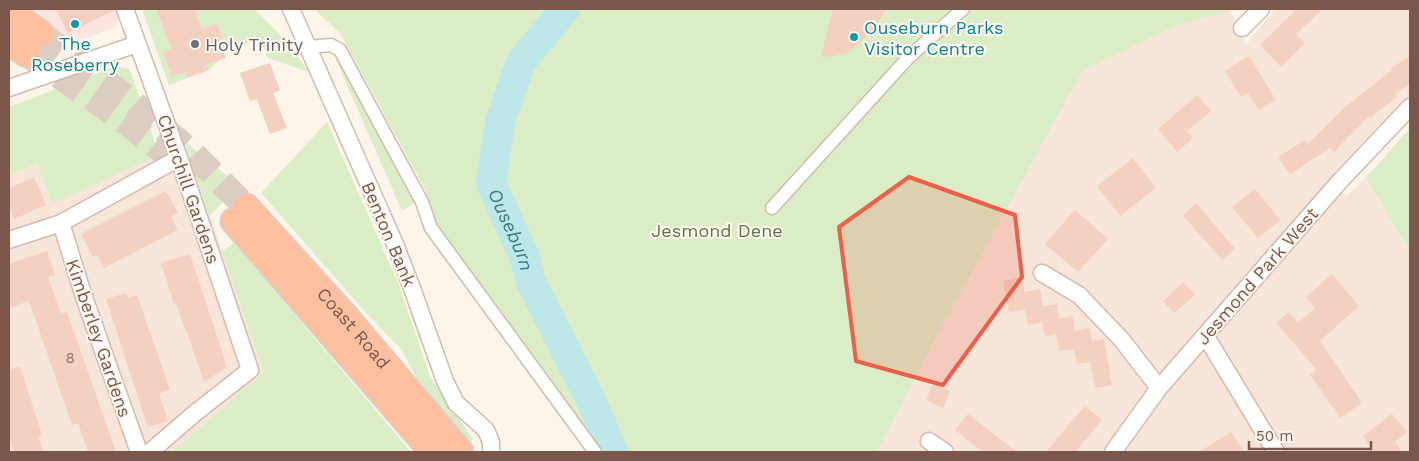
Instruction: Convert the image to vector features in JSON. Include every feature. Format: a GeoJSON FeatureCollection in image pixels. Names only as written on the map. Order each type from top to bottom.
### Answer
{"type":"FeatureCollection","features":[{"type":"Feature","properties":{"kind":"highway"},"geometry":{"type":"LineString","coordinates":[[9,11],[26,43]]}},
{"type":"Feature","properties":{"kind":"highway","name":"Coast Road"},"geometry":{"type":"LineString","coordinates":[[433,452],[240,214],[343,314],[460,452]]}},
{"type":"Feature","properties":{"kind":"street","name":"Churchill Gardens"},"geometry":{"type":"LineString","coordinates":[[125,9],[180,158],[250,370],[195,413],[150,452]]}},
{"type":"Feature","properties":{"kind":"street","name":"Benton Bank"},"geometry":{"type":"LineString","coordinates":[[291,9],[395,244],[445,381],[456,403],[486,430],[491,442],[491,452]]}},
{"type":"Feature","properties":{"kind":"street"},"geometry":{"type":"LineString","coordinates":[[772,208],[908,58],[964,9]]}},
{"type":"Feature","properties":{"kind":"street"},"geometry":{"type":"LineString","coordinates":[[1242,28],[1261,9]]}},
{"type":"Feature","properties":{"kind":"street"},"geometry":{"type":"LineString","coordinates":[[9,88],[137,44]]}},
{"type":"Feature","properties":{"kind":"street"},"geometry":{"type":"LineString","coordinates":[[308,47],[331,45],[340,50],[422,202],[431,228],[595,452]]}},
{"type":"Feature","properties":{"kind":"street","name":"Jesmond Park West"},"geometry":{"type":"LineString","coordinates":[[1113,452],[1159,388],[1340,181],[1410,107]]}},
{"type":"Feature","properties":{"kind":"street"},"geometry":{"type":"LineString","coordinates":[[9,240],[61,223],[180,158]]}},
{"type":"Feature","properties":{"kind":"street","name":"Kimberley Gardens"},"geometry":{"type":"LineString","coordinates":[[61,223],[84,297],[139,452]]}},
{"type":"Feature","properties":{"kind":"street"},"geometry":{"type":"LineString","coordinates":[[1042,273],[1079,295],[1122,340],[1159,388]]}},
{"type":"Feature","properties":{"kind":"street"},"geometry":{"type":"LineString","coordinates":[[1205,335],[1276,452]]}},
{"type":"Feature","properties":{"kind":"street"},"geometry":{"type":"LineString","coordinates":[[929,441],[945,452]]}},
{"type":"Feature","properties":{"kind":"highlighted area"},"geometry":{"type":"Polygon","coordinates":[[[909,177],[1015,215],[1022,277],[943,385],[856,361],[839,227],[909,177]]]}},
{"type":"Feature","properties":{"kind":"shaded area"},"geometry":{"type":"Polygon","coordinates":[[[27,9],[120,9],[116,27],[70,43],[27,9]]]}},
{"type":"Feature","properties":{"kind":"shaded area"},"geometry":{"type":"Polygon","coordinates":[[[1230,9],[1246,45],[1275,9],[1410,9],[1410,99],[1379,125],[1332,175],[1346,197],[1366,178],[1410,252],[1410,452],[877,452],[939,332],[1046,28],[1230,9]]]}},
{"type":"Feature","properties":{"kind":"shaded area"},"geometry":{"type":"Polygon","coordinates":[[[184,141],[264,372],[172,452],[9,452],[9,175],[37,164],[52,202],[78,193],[159,155],[184,141]]]}},
{"type":"Feature","properties":{"kind":"green space"},"geometry":{"type":"Polygon","coordinates":[[[142,9],[156,9],[171,49],[163,52],[172,77],[186,72],[187,78],[169,85],[142,9]]]}},
{"type":"Feature","properties":{"kind":"green space"},"geometry":{"type":"Polygon","coordinates":[[[195,9],[254,9],[287,42],[309,72],[268,58],[260,39],[231,49],[209,70],[207,64],[218,60],[224,54],[219,39],[223,38],[217,23],[202,29],[195,9]]]}},
{"type":"Feature","properties":{"kind":"green space","name":"Jesmond Dene"},"geometry":{"type":"Polygon","coordinates":[[[314,9],[1231,9],[1231,11],[1179,24],[1082,71],[939,332],[877,452],[604,452],[437,224],[431,214],[426,191],[340,33],[314,9]]]}},
{"type":"Feature","properties":{"kind":"green space"},"geometry":{"type":"Polygon","coordinates":[[[336,58],[417,202],[402,211],[337,62],[336,58]]]}},
{"type":"Feature","properties":{"kind":"green space"},"geometry":{"type":"Polygon","coordinates":[[[116,66],[129,69],[159,155],[78,193],[52,203],[37,164],[9,175],[9,107],[116,66]]]}},
{"type":"Feature","properties":{"kind":"green space"},"geometry":{"type":"Polygon","coordinates":[[[327,122],[399,285],[430,377],[473,439],[468,446],[420,384],[401,349],[369,316],[261,193],[327,122]]]}},
{"type":"Feature","properties":{"kind":"green space"},"geometry":{"type":"Polygon","coordinates":[[[1410,128],[1410,252],[1366,178],[1410,128]]]}},
{"type":"Feature","properties":{"kind":"green space"},"geometry":{"type":"Polygon","coordinates":[[[184,141],[240,186],[209,216],[184,141]]]}},
{"type":"Feature","properties":{"kind":"green space"},"geometry":{"type":"Polygon","coordinates":[[[234,243],[411,452],[172,452],[264,372],[222,251],[234,243]]]}},
{"type":"Feature","properties":{"kind":"building","name":"The Roseberry"},"geometry":{"type":"Polygon","coordinates":[[[56,9],[115,9],[115,10],[68,33],[56,9]]]}},
{"type":"Feature","properties":{"kind":"building","name":"Holy Trinity"},"geometry":{"type":"Polygon","coordinates":[[[156,9],[195,9],[202,29],[217,23],[223,38],[219,39],[226,58],[207,64],[209,70],[187,78],[186,72],[172,77],[163,52],[171,49],[156,9]]]}},
{"type":"Feature","properties":{"kind":"building"},"geometry":{"type":"Polygon","coordinates":[[[833,9],[886,9],[876,26],[847,53],[821,57],[833,9]]]}},
{"type":"Feature","properties":{"kind":"building"},"geometry":{"type":"Polygon","coordinates":[[[1297,9],[1323,9],[1296,34],[1305,43],[1281,67],[1260,45],[1297,9]]]}},
{"type":"Feature","properties":{"kind":"building"},"geometry":{"type":"Polygon","coordinates":[[[1249,56],[1276,100],[1259,110],[1248,93],[1241,97],[1225,71],[1249,56]]]}},
{"type":"Feature","properties":{"kind":"building"},"geometry":{"type":"Polygon","coordinates":[[[1410,56],[1410,84],[1395,94],[1397,97],[1370,118],[1369,116],[1334,152],[1330,148],[1290,174],[1278,157],[1305,140],[1308,144],[1344,108],[1392,70],[1391,68],[1410,56]]]}},
{"type":"Feature","properties":{"kind":"building"},"geometry":{"type":"Polygon","coordinates":[[[270,63],[280,90],[273,93],[287,128],[270,134],[257,99],[250,101],[240,73],[270,63]]]}},
{"type":"Feature","properties":{"kind":"building"},"geometry":{"type":"Polygon","coordinates":[[[1197,95],[1211,111],[1187,131],[1193,138],[1177,152],[1158,129],[1197,95]]]}},
{"type":"Feature","properties":{"kind":"building"},"geometry":{"type":"Polygon","coordinates":[[[1133,158],[1156,188],[1120,216],[1097,186],[1133,158]]]}},
{"type":"Feature","properties":{"kind":"building"},"geometry":{"type":"Polygon","coordinates":[[[34,177],[46,205],[14,219],[9,207],[9,188],[34,177]]]}},
{"type":"Feature","properties":{"kind":"building"},"geometry":{"type":"Polygon","coordinates":[[[1255,189],[1280,220],[1258,238],[1232,207],[1255,189]]]}},
{"type":"Feature","properties":{"kind":"building"},"geometry":{"type":"Polygon","coordinates":[[[166,191],[178,213],[171,217],[178,230],[104,268],[97,255],[93,257],[81,234],[166,191]]]}},
{"type":"Feature","properties":{"kind":"building"},"geometry":{"type":"Polygon","coordinates":[[[1196,203],[1235,249],[1222,260],[1183,215],[1196,203]]]}},
{"type":"Feature","properties":{"kind":"building"},"geometry":{"type":"Polygon","coordinates":[[[1075,210],[1108,239],[1078,272],[1045,244],[1075,210]]]}},
{"type":"Feature","properties":{"kind":"building"},"geometry":{"type":"Polygon","coordinates":[[[47,251],[55,275],[48,277],[61,314],[67,312],[116,452],[88,452],[78,423],[72,425],[29,301],[9,308],[9,264],[47,251]]]}},
{"type":"Feature","properties":{"kind":"building"},"geometry":{"type":"Polygon","coordinates":[[[190,254],[227,367],[204,382],[176,303],[174,304],[161,263],[190,254]]]}},
{"type":"Feature","properties":{"kind":"building"},"geometry":{"type":"Polygon","coordinates":[[[1332,274],[1359,306],[1320,341],[1362,403],[1340,418],[1310,375],[1317,370],[1276,323],[1289,312],[1298,323],[1315,308],[1306,297],[1332,274]]]}},
{"type":"Feature","properties":{"kind":"building"},"geometry":{"type":"Polygon","coordinates":[[[1022,277],[1024,292],[1040,289],[1043,306],[1057,304],[1059,319],[1073,316],[1075,331],[1090,328],[1092,341],[1104,339],[1112,385],[1095,388],[1090,362],[1077,364],[1074,349],[1059,351],[1056,334],[1045,336],[1042,322],[1028,325],[1025,309],[1009,312],[1003,281],[1022,277]]]}},
{"type":"Feature","properties":{"kind":"building"},"geometry":{"type":"Polygon","coordinates":[[[1183,282],[1195,295],[1174,313],[1163,301],[1183,282]]]}},
{"type":"Feature","properties":{"kind":"building"},"geometry":{"type":"Polygon","coordinates":[[[126,293],[128,298],[137,295],[170,390],[159,393],[168,421],[148,427],[106,299],[126,293]]]}},
{"type":"Feature","properties":{"kind":"building"},"geometry":{"type":"Polygon","coordinates":[[[20,366],[42,435],[38,437],[44,452],[14,452],[9,436],[9,370],[20,366]]]}},
{"type":"Feature","properties":{"kind":"building"},"geometry":{"type":"Polygon","coordinates":[[[933,383],[950,391],[943,408],[926,400],[933,383]]]}},
{"type":"Feature","properties":{"kind":"building"},"geometry":{"type":"Polygon","coordinates":[[[1085,406],[1102,420],[1075,452],[1046,452],[1085,406]]]}},
{"type":"Feature","properties":{"kind":"building"},"geometry":{"type":"Polygon","coordinates":[[[968,414],[1017,452],[983,452],[955,430],[968,414]]]}},
{"type":"Feature","properties":{"kind":"building"},"geometry":{"type":"Polygon","coordinates":[[[1392,414],[1407,432],[1395,442],[1402,452],[1375,452],[1363,436],[1392,414]]]}},
{"type":"Feature","properties":{"kind":"building"},"geometry":{"type":"Polygon","coordinates":[[[1231,432],[1244,452],[1199,452],[1231,432]]]}},
{"type":"Feature","properties":{"kind":"waterway","name":"Ouseburn"},"geometry":{"type":"LineString","coordinates":[[565,9],[521,62],[500,122],[491,183],[524,256],[531,282],[593,404],[613,452]]}},
{"type":"Feature","properties":{"kind":"tunnel"},"geometry":{"type":"LineString","coordinates":[[41,34],[126,97],[190,151],[246,207]]}},
{"type":"Feature","properties":{"kind":"tunnel"},"geometry":{"type":"LineString","coordinates":[[27,54],[134,128],[193,179]]}},
{"type":"Feature","properties":{"kind":"place","name":"The Roseberry"},"geometry":{"type":"Point","coordinates":[75,24]}},
{"type":"Feature","properties":{"kind":"place","name":"Ouseburn Parks Visitor Centre"},"geometry":{"type":"Point","coordinates":[854,37]}},
{"type":"Feature","properties":{"kind":"place","name":"Holy Trinity"},"geometry":{"type":"Point","coordinates":[195,44]}}]}
